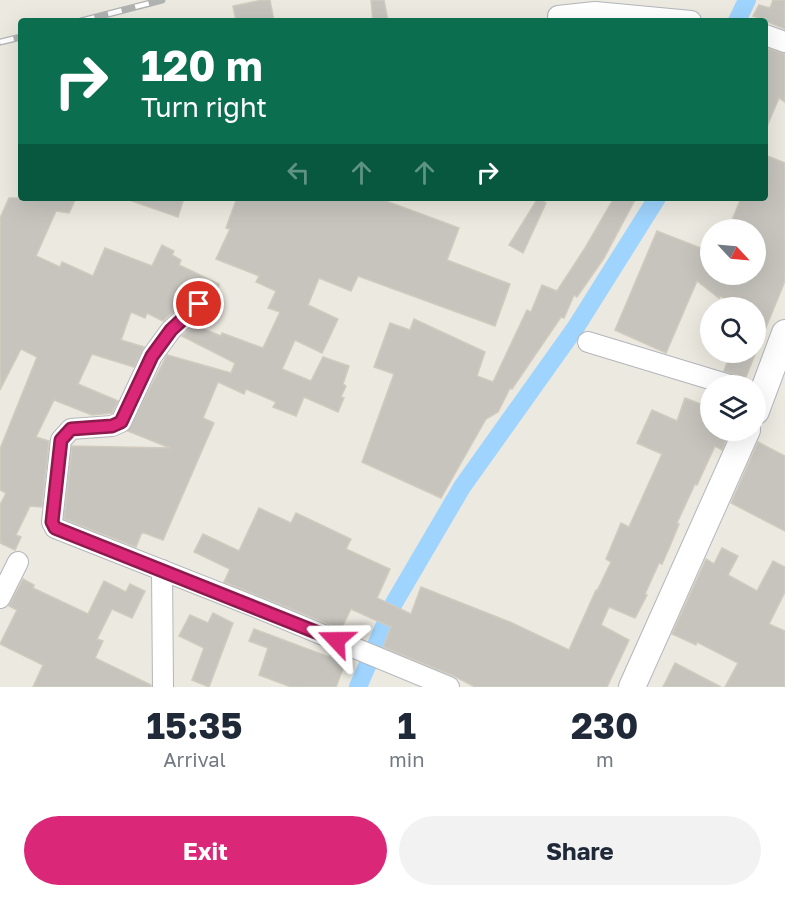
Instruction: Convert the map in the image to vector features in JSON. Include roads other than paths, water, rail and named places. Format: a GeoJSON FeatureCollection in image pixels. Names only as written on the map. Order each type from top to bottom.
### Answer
{"type":"FeatureCollection","features":[{"type":"Feature","properties":{"kind":"street"},"geometry":{"type":"LineString","coordinates":[[558,16],[595,12],[659,18]]}},
{"type":"Feature","properties":{"kind":"street"},"geometry":{"type":"LineString","coordinates":[[768,36],[785,42]]}},
{"type":"Feature","properties":{"kind":"street"},"geometry":{"type":"LineString","coordinates":[[199,304],[171,330],[152,356],[121,422],[112,426],[71,429],[61,440],[52,522],[55,528],[449,687]]}},
{"type":"Feature","properties":{"kind":"street"},"geometry":{"type":"LineString","coordinates":[[766,379],[785,333]]}},
{"type":"Feature","properties":{"kind":"street"},"geometry":{"type":"LineString","coordinates":[[588,342],[700,376]]}},
{"type":"Feature","properties":{"kind":"street"},"geometry":{"type":"LineString","coordinates":[[632,687],[742,441]]}},
{"type":"Feature","properties":{"kind":"street"},"geometry":{"type":"LineString","coordinates":[[0,598],[18,562]]}},
{"type":"Feature","properties":{"kind":"street"},"geometry":{"type":"LineString","coordinates":[[162,570],[163,687]]}},
{"type":"Feature","properties":{"kind":"waterway"},"geometry":{"type":"LineString","coordinates":[[738,18],[747,0]]}},
{"type":"Feature","properties":{"kind":"waterway"},"geometry":{"type":"LineString","coordinates":[[358,687],[394,603],[462,487],[576,327],[655,201]]}},
{"type":"Feature","properties":{"kind":"railway"},"geometry":{"type":"LineString","coordinates":[[93,18],[162,0]]}},
{"type":"Feature","properties":{"kind":"railway"},"geometry":{"type":"LineString","coordinates":[[0,42],[18,38]]}}]}
